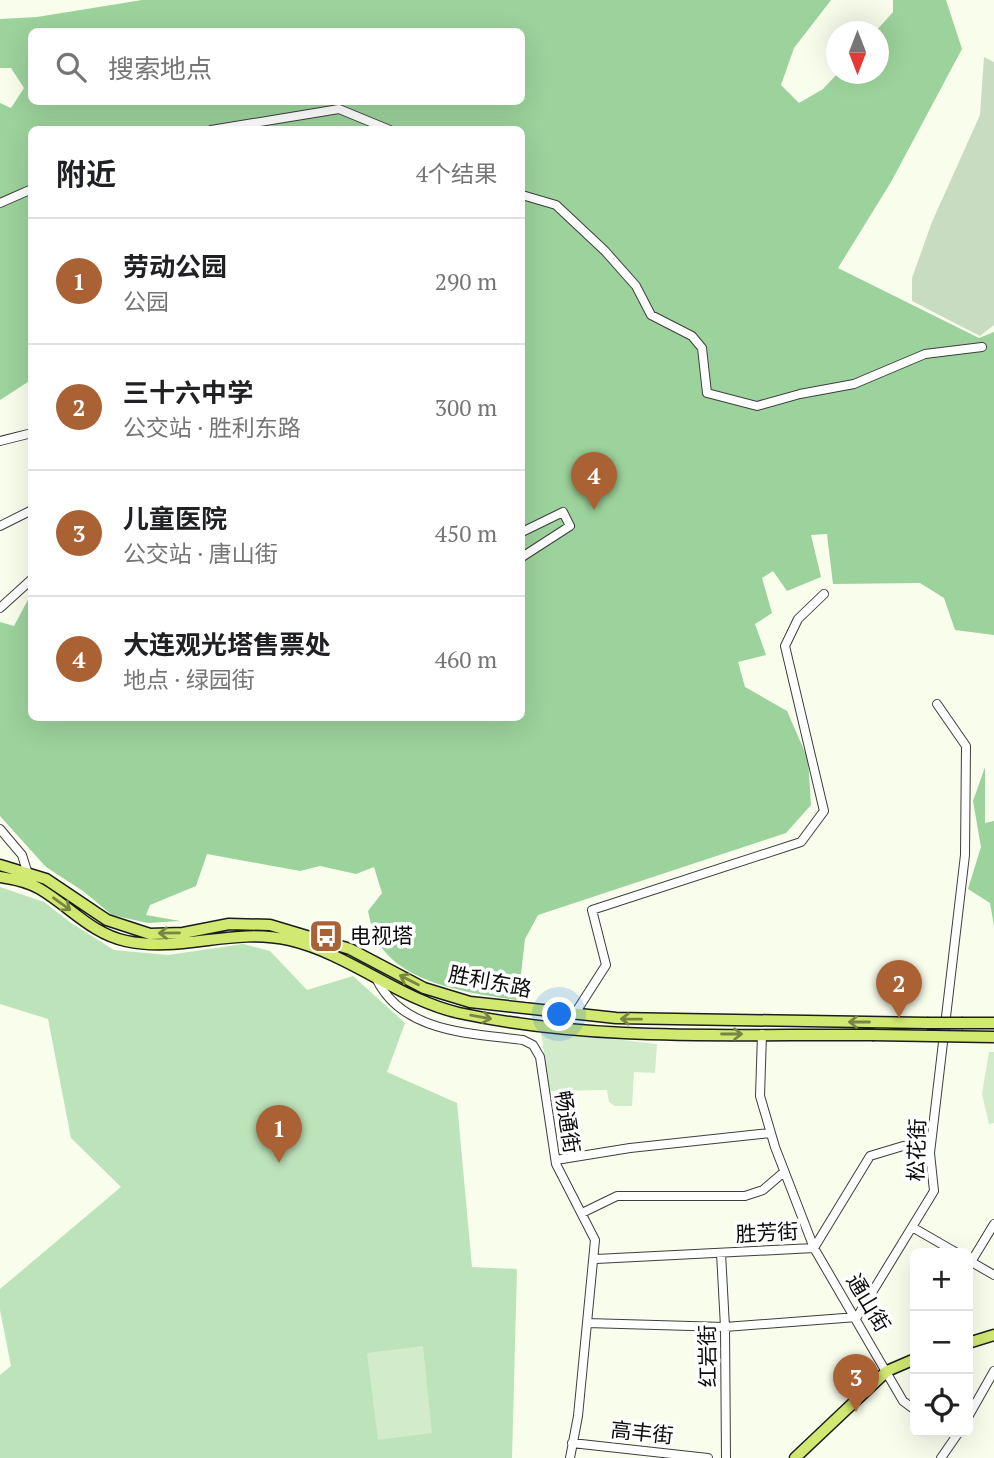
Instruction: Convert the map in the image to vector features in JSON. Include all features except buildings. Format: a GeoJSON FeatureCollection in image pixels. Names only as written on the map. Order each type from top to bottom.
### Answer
{"type":"FeatureCollection","features":[{"type":"Feature","properties":{"kind":"main road","name":"胜利东路"},"geometry":{"type":"LineString","coordinates":[[0,865],[27,871],[46,879],[107,920],[150,934],[183,933],[229,924],[270,925],[350,949],[424,988],[470,1002],[574,1015],[740,1021],[994,1023]]}},
{"type":"Feature","properties":{"kind":"main road"},"geometry":{"type":"LineString","coordinates":[[0,877],[40,889],[102,933],[123,941],[172,945],[227,936],[287,939],[321,950],[433,1005],[493,1019],[631,1033],[994,1037]]}},
{"type":"Feature","properties":{"kind":"main road"},"geometry":{"type":"LineString","coordinates":[[973,1341],[994,1335]]}},
{"type":"Feature","properties":{"kind":"main road"},"geometry":{"type":"LineString","coordinates":[[794,1458],[887,1371],[910,1361]]}},
{"type":"Feature","properties":{"kind":"street"},"geometry":{"type":"LineString","coordinates":[[235,126],[339,109],[380,126]]}},
{"type":"Feature","properties":{"kind":"street"},"geometry":{"type":"LineString","coordinates":[[0,203],[28,191]]}},
{"type":"Feature","properties":{"kind":"street"},"geometry":{"type":"LineString","coordinates":[[525,196],[556,205],[605,251],[636,286],[651,315],[692,336],[702,348],[707,393],[757,406],[800,394],[854,384],[925,354],[982,347]]}},
{"type":"Feature","properties":{"kind":"street"},"geometry":{"type":"LineString","coordinates":[[0,441],[28,434]]}},
{"type":"Feature","properties":{"kind":"street"},"geometry":{"type":"LineString","coordinates":[[0,526],[28,512]]}},
{"type":"Feature","properties":{"kind":"street"},"geometry":{"type":"LineString","coordinates":[[525,531],[563,512],[570,526],[525,555]]}},
{"type":"Feature","properties":{"kind":"street"},"geometry":{"type":"LineString","coordinates":[[0,608],[28,583]]}},
{"type":"Feature","properties":{"kind":"street"},"geometry":{"type":"LineString","coordinates":[[574,1015],[606,965],[592,910],[801,842],[824,811],[785,646],[798,620],[824,594]]}},
{"type":"Feature","properties":{"kind":"street","name":"松花街"},"geometry":{"type":"LineString","coordinates":[[856,1317],[934,1191],[930,1153],[965,855],[966,746],[937,704]]}},
{"type":"Feature","properties":{"kind":"street"},"geometry":{"type":"LineString","coordinates":[[0,829],[22,855],[27,871]]}},
{"type":"Feature","properties":{"kind":"street","name":"畅通街"},"geometry":{"type":"LineString","coordinates":[[376,978],[384,994],[402,1013],[447,1030],[523,1040],[533,1045],[540,1057],[559,1175],[595,1240],[596,1259],[570,1458]]}},
{"type":"Feature","properties":{"kind":"street","name":"通山街"},"geometry":{"type":"LineString","coordinates":[[762,1034],[760,1096],[770,1133],[814,1248],[902,1401],[910,1407]]}},
{"type":"Feature","properties":{"kind":"street"},"geometry":{"type":"LineString","coordinates":[[556,1160],[630,1148],[770,1133]]}},
{"type":"Feature","properties":{"kind":"street","name":"胜芳街"},"geometry":{"type":"LineString","coordinates":[[596,1259],[814,1248],[870,1156],[903,1146],[930,1153]]}},
{"type":"Feature","properties":{"kind":"street"},"geometry":{"type":"LineString","coordinates":[[582,1213],[617,1196],[744,1196],[763,1190],[784,1172]]}},
{"type":"Feature","properties":{"kind":"street"},"geometry":{"type":"LineString","coordinates":[[973,1255],[994,1224]]}},
{"type":"Feature","properties":{"kind":"street"},"geometry":{"type":"LineString","coordinates":[[912,1227],[948,1248]]}},
{"type":"Feature","properties":{"kind":"street","name":"红岩街"},"geometry":{"type":"LineString","coordinates":[[721,1253],[725,1327],[726,1458]]}},
{"type":"Feature","properties":{"kind":"street"},"geometry":{"type":"LineString","coordinates":[[973,1263],[994,1275]]}},
{"type":"Feature","properties":{"kind":"street"},"geometry":{"type":"LineString","coordinates":[[587,1323],[725,1327],[856,1317]]}},
{"type":"Feature","properties":{"kind":"street"},"geometry":{"type":"LineString","coordinates":[[973,1408],[994,1371]]}},
{"type":"Feature","properties":{"kind":"street"},"geometry":{"type":"LineString","coordinates":[[940,1458],[955,1437]]}},
{"type":"Feature","properties":{"kind":"street","name":"高丰街"},"geometry":{"type":"LineString","coordinates":[[572,1443],[708,1458]]}},
{"type":"Feature","properties":{"kind":"green space"},"geometry":{"type":"Polygon","coordinates":[[[142,0],[831,0],[794,48],[781,85],[799,103],[828,84],[889,84],[889,21],[885,21],[893,12],[893,0],[946,0],[962,49],[891,182],[838,268],[979,338],[994,332],[994,635],[955,630],[944,598],[920,583],[833,584],[827,534],[811,535],[821,577],[787,591],[773,571],[762,578],[772,613],[755,624],[766,655],[738,662],[745,687],[787,711],[808,759],[811,805],[786,833],[538,915],[525,939],[518,1000],[438,984],[401,966],[387,954],[375,935],[368,911],[382,893],[374,867],[356,874],[320,866],[300,871],[207,854],[196,886],[150,905],[146,915],[180,921],[148,923],[112,915],[83,891],[46,867],[0,816],[0,622],[14,626],[28,600],[28,721],[525,721],[525,126],[28,126],[28,382],[0,400],[0,103],[11,108],[24,88],[11,68],[0,68],[0,19],[37,17],[142,0]]]}},
{"type":"Feature","properties":{"kind":"green space"},"geometry":{"type":"Polygon","coordinates":[[[984,57],[994,62],[994,325],[980,336],[912,301],[912,278],[932,222],[980,115],[984,57]]]}},
{"type":"Feature","properties":{"kind":"green space"},"geometry":{"type":"Polygon","coordinates":[[[985,767],[985,823],[994,821],[994,926],[990,903],[968,889],[981,847],[973,801],[985,767]]]}},
{"type":"Feature","properties":{"kind":"green space"},"geometry":{"type":"Polygon","coordinates":[[[0,887],[44,902],[114,950],[168,955],[243,944],[270,951],[307,990],[353,976],[405,1023],[387,1072],[457,1103],[472,1267],[517,1269],[512,1458],[0,1458],[0,1375],[11,1366],[0,1310],[0,1289],[121,1187],[71,1138],[48,1019],[0,1004],[0,887]]]}},
{"type":"Feature","properties":{"kind":"green space"},"geometry":{"type":"Polygon","coordinates":[[[541,1031],[657,1044],[655,1073],[634,1072],[632,1106],[615,1106],[609,1102],[607,1090],[549,1091],[541,1031]]]}},
{"type":"Feature","properties":{"kind":"green space"},"geometry":{"type":"Polygon","coordinates":[[[989,1052],[994,1052],[994,1123],[989,1124],[982,1094],[989,1052]]]}},
{"type":"Feature","properties":{"kind":"green space"},"geometry":{"type":"Polygon","coordinates":[[[423,1346],[432,1433],[378,1440],[367,1353],[423,1346]]]}},
{"type":"Feature","properties":{"kind":"place","name":"大连观光塔售票处"},"geometry":{"type":"Point","coordinates":[594,510]}},
{"type":"Feature","properties":{"kind":"place","name":"电视塔"},"geometry":{"type":"Point","coordinates":[326,936]}},
{"type":"Feature","properties":{"kind":"place","name":"三十六中学"},"geometry":{"type":"Point","coordinates":[899,1018]}},
{"type":"Feature","properties":{"kind":"place","name":"劳动公园"},"geometry":{"type":"Point","coordinates":[279,1163]}},
{"type":"Feature","properties":{"kind":"place","name":"儿童医院"},"geometry":{"type":"Point","coordinates":[856,1412]}}]}
